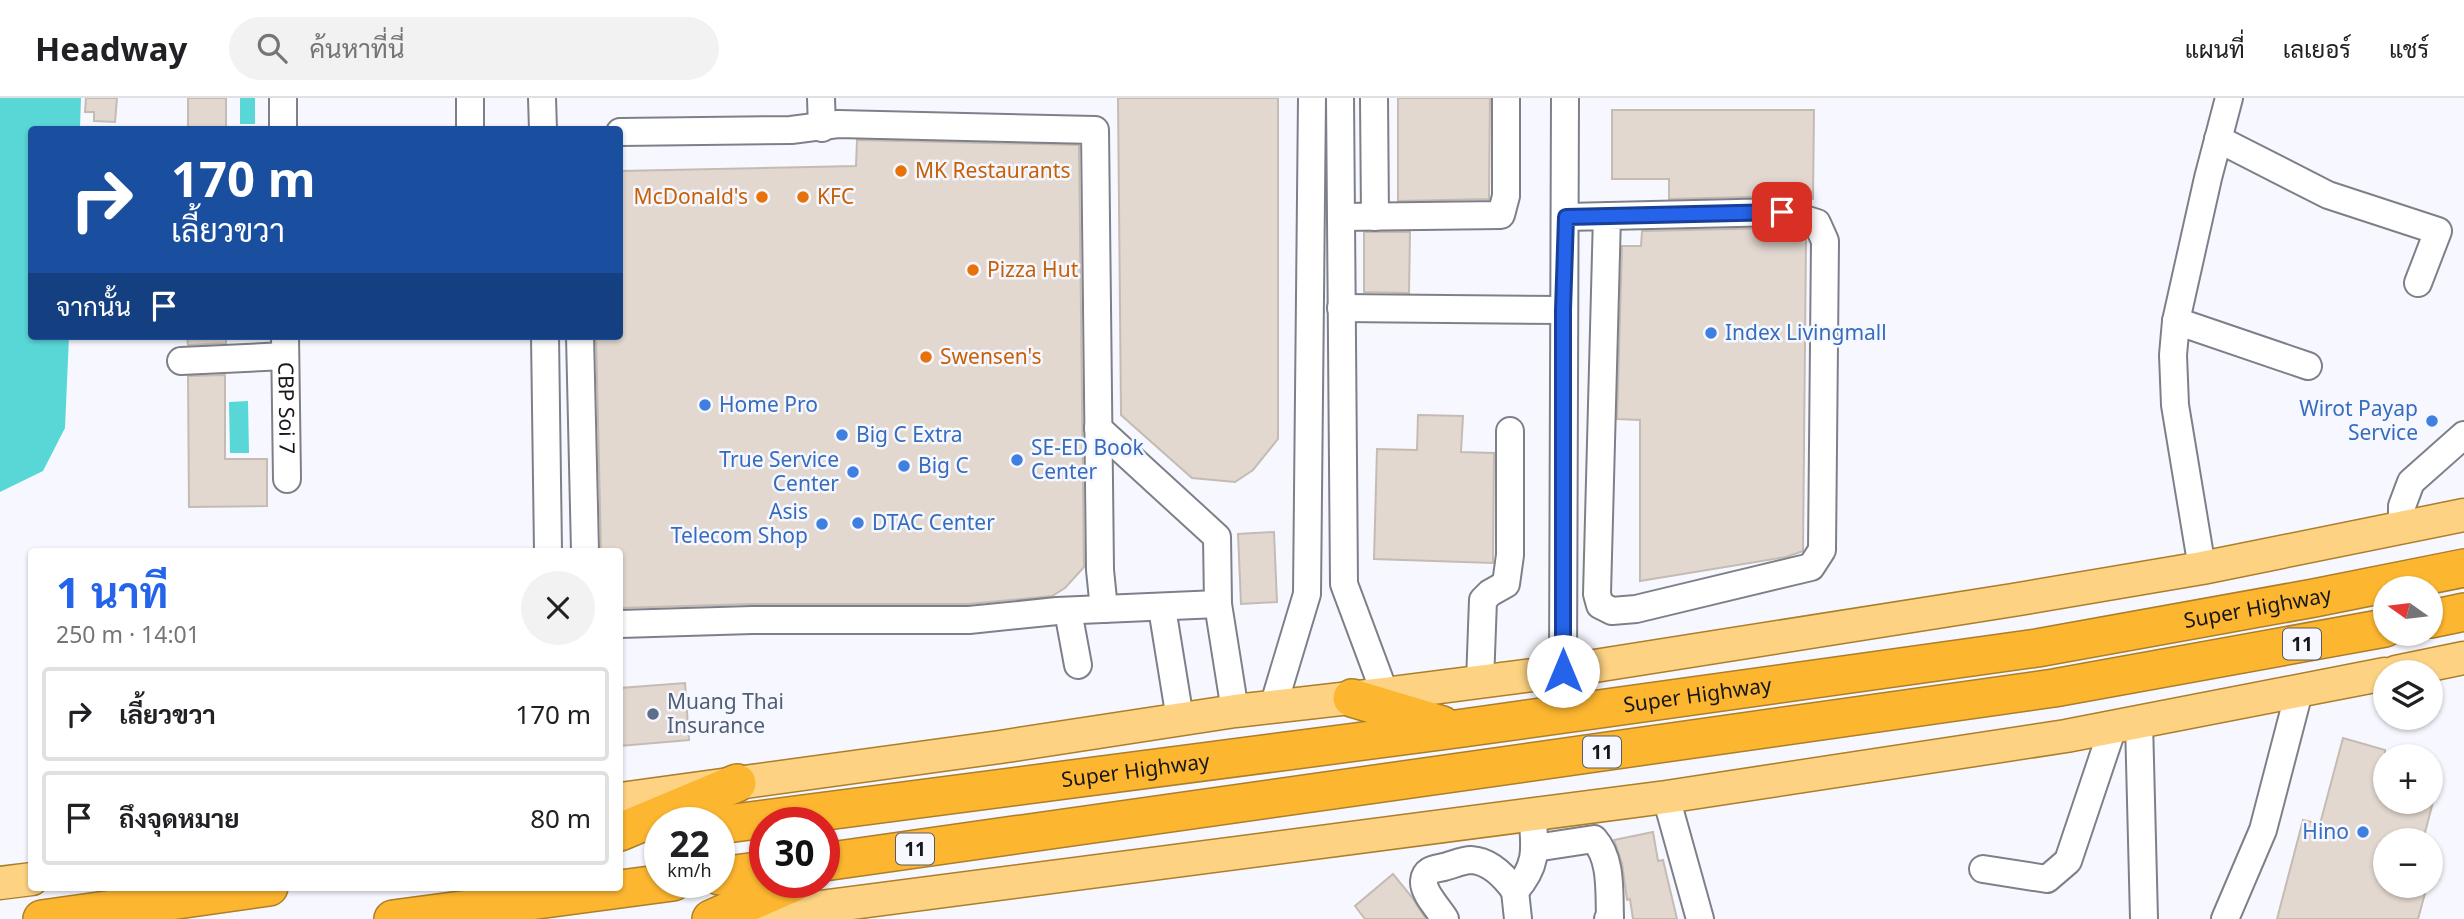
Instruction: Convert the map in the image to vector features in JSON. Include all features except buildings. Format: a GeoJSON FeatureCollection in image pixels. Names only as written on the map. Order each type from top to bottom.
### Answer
{"type":"FeatureCollection","features":[{"type":"Feature","properties":{"kind":"highway","name":"Super Highway"},"geometry":{"type":"LineString","coordinates":[[735,823],[1456,729],[2037,648],[2464,568]]}},
{"type":"Feature","properties":{"kind":"highway"},"geometry":{"type":"LineString","coordinates":[[2443,616],[2464,612]]}},
{"type":"Feature","properties":{"kind":"highway","name":"Super Highway"},"geometry":{"type":"LineString","coordinates":[[840,862],[2054,688],[2373,630]]}},
{"type":"Feature","properties":{"kind":"highway"},"geometry":{"type":"LineString","coordinates":[[1368,696],[1456,729]]}},
{"type":"Feature","properties":{"kind":"highway"},"geometry":{"type":"LineString","coordinates":[[623,831],[737,783]]}},
{"type":"Feature","properties":{"kind":"highway"},"geometry":{"type":"LineString","coordinates":[[623,838],[644,835]]}},
{"type":"Feature","properties":{"kind":"highway"},"geometry":{"type":"LineString","coordinates":[[623,889],[644,886]]}},
{"type":"Feature","properties":{"kind":"highway"},"geometry":{"type":"LineString","coordinates":[[42,919],[241,891]]}},
{"type":"Feature","properties":{"kind":"highway"},"geometry":{"type":"LineString","coordinates":[[393,919],[605,891]]}},
{"type":"Feature","properties":{"kind":"highway"},"geometry":{"type":"LineString","coordinates":[[726,919],[765,898]]}},
{"type":"Feature","properties":{"kind":"main road"},"geometry":{"type":"LineString","coordinates":[[623,799],[1235,711],[1563,671],[2202,568],[2464,515]]}},
{"type":"Feature","properties":{"kind":"main road"},"geometry":{"type":"LineString","coordinates":[[2443,662],[2464,658]]}},
{"type":"Feature","properties":{"kind":"main road"},"geometry":{"type":"LineString","coordinates":[[726,919],[1666,797],[2126,724],[2373,677]]}},
{"type":"Feature","properties":{"kind":"main road"},"geometry":{"type":"LineString","coordinates":[[0,883],[28,879]]}},
{"type":"Feature","properties":{"kind":"street"},"geometry":{"type":"LineString","coordinates":[[283,98],[283,126]]}},
{"type":"Feature","properties":{"kind":"street"},"geometry":{"type":"LineString","coordinates":[[470,98],[470,126]]}},
{"type":"Feature","properties":{"kind":"street"},"geometry":{"type":"LineString","coordinates":[[542,98],[543,126]]}},
{"type":"Feature","properties":{"kind":"street"},"geometry":{"type":"LineString","coordinates":[[821,98],[833,117]]}},
{"type":"Feature","properties":{"kind":"street"},"geometry":{"type":"LineString","coordinates":[[1273,707],[1307,594],[1312,98]]}},
{"type":"Feature","properties":{"kind":"street"},"geometry":{"type":"LineString","coordinates":[[1340,98],[1344,584],[1368,696]]}},
{"type":"Feature","properties":{"kind":"street"},"geometry":{"type":"LineString","coordinates":[[1374,98],[1375,217]]}},
{"type":"Feature","properties":{"kind":"street"},"geometry":{"type":"LineString","coordinates":[[1341,217],[1501,215],[1506,196],[1506,98]]}},
{"type":"Feature","properties":{"kind":"street"},"geometry":{"type":"LineString","coordinates":[[1563,671],[1565,98]]}},
{"type":"Feature","properties":{"kind":"street"},"geometry":{"type":"LineString","coordinates":[[2202,568],[2175,405],[2173,355],[2176,321],[2229,98]]}},
{"type":"Feature","properties":{"kind":"street"},"geometry":{"type":"LineString","coordinates":[[623,132],[792,130],[833,117],[1095,130],[1100,570],[1104,609]]}},
{"type":"Feature","properties":{"kind":"street"},"geometry":{"type":"LineString","coordinates":[[2218,139],[2328,195],[2438,231],[2418,283]]}},
{"type":"Feature","properties":{"kind":"street"},"geometry":{"type":"LineString","coordinates":[[1566,217],[1607,216],[1782,212],[1816,223],[1825,241],[1822,550],[1811,566],[1636,608],[1612,611],[1600,605],[1597,594],[1607,216]]}},
{"type":"Feature","properties":{"kind":"street"},"geometry":{"type":"LineString","coordinates":[[1341,307],[1563,310]]}},
{"type":"Feature","properties":{"kind":"street"},"geometry":{"type":"LineString","coordinates":[[2176,321],[2308,366]]}},
{"type":"Feature","properties":{"kind":"street"},"geometry":{"type":"LineString","coordinates":[[545,340],[548,548]]}},
{"type":"Feature","properties":{"kind":"street"},"geometry":{"type":"LineString","coordinates":[[580,340],[585,548]]}},
{"type":"Feature","properties":{"kind":"street"},"geometry":{"type":"LineString","coordinates":[[181,362],[285,346]]}},
{"type":"Feature","properties":{"kind":"street","name":"CBP Soi 7"},"geometry":{"type":"LineString","coordinates":[[285,346],[287,479]]}},
{"type":"Feature","properties":{"kind":"street"},"geometry":{"type":"LineString","coordinates":[[1098,428],[1217,537],[1218,604],[1235,711]]}},
{"type":"Feature","properties":{"kind":"street"},"geometry":{"type":"LineString","coordinates":[[1480,682],[1483,600],[1506,584],[1510,555],[1510,431]]}},
{"type":"Feature","properties":{"kind":"street"},"geometry":{"type":"LineString","coordinates":[[2402,527],[2402,506],[2411,482],[2464,435]]}},
{"type":"Feature","properties":{"kind":"street"},"geometry":{"type":"LineString","coordinates":[[1307,594],[1344,584]]}},
{"type":"Feature","properties":{"kind":"street"},"geometry":{"type":"LineString","coordinates":[[623,624],[752,620],[969,620],[1068,611],[1218,604]]}},
{"type":"Feature","properties":{"kind":"street"},"geometry":{"type":"LineString","coordinates":[[1162,608],[1180,719]]}},
{"type":"Feature","properties":{"kind":"street"},"geometry":{"type":"LineString","coordinates":[[1068,611],[1078,665]]}},
{"type":"Feature","properties":{"kind":"street"},"geometry":{"type":"LineString","coordinates":[[2225,919],[2263,830],[2299,692]]}},
{"type":"Feature","properties":{"kind":"street"},"geometry":{"type":"LineString","coordinates":[[1983,869],[2047,879],[2068,861],[2126,724]]}},
{"type":"Feature","properties":{"kind":"street"},"geometry":{"type":"LineString","coordinates":[[2126,724],[2144,919]]}},
{"type":"Feature","properties":{"kind":"street"},"geometry":{"type":"LineString","coordinates":[[1666,797],[1700,919]]}},
{"type":"Feature","properties":{"kind":"street"},"geometry":{"type":"LineString","coordinates":[[1515,891],[1527,877],[1534,862],[1532,813]]}},
{"type":"Feature","properties":{"kind":"street"},"geometry":{"type":"LineString","coordinates":[[1460,823],[1471,860]]}},
{"type":"Feature","properties":{"kind":"street"},"geometry":{"type":"LineString","coordinates":[[1535,848],[1594,839],[1604,850],[1607,865],[1608,919]]}},
{"type":"Feature","properties":{"kind":"street"},"geometry":{"type":"LineString","coordinates":[[1446,919],[1425,889],[1423,882],[1426,874],[1432,869],[1471,860],[1502,874],[1515,891],[1518,919]]}},
{"type":"Feature","properties":{"kind":"water"},"geometry":{"type":"Polygon","coordinates":[[[0,98],[81,98],[80,126],[28,126],[28,340],[69,340],[65,428],[43,471],[0,492],[0,98]]]}},
{"type":"Feature","properties":{"kind":"water"},"geometry":{"type":"Polygon","coordinates":[[[240,98],[255,98],[255,124],[240,124],[240,98]]]}},
{"type":"Feature","properties":{"kind":"water"},"geometry":{"type":"Polygon","coordinates":[[[248,401],[249,453],[230,453],[229,402],[248,401]]]}},
{"type":"Feature","properties":{"kind":"place","name":"MK Restaurants"},"geometry":{"type":"Point","coordinates":[901,171]}},
{"type":"Feature","properties":{"kind":"place","name":"McDonald's"},"geometry":{"type":"Point","coordinates":[762,197]}},
{"type":"Feature","properties":{"kind":"place","name":"KFC"},"geometry":{"type":"Point","coordinates":[803,197]}},
{"type":"Feature","properties":{"kind":"place","name":"Pizza Hut"},"geometry":{"type":"Point","coordinates":[973,270]}},
{"type":"Feature","properties":{"kind":"place","name":"Index Livingmall"},"geometry":{"type":"Point","coordinates":[1711,333]}},
{"type":"Feature","properties":{"kind":"place","name":"Swensen's"},"geometry":{"type":"Point","coordinates":[926,357]}},
{"type":"Feature","properties":{"kind":"place","name":"Home Pro"},"geometry":{"type":"Point","coordinates":[705,405]}},
{"type":"Feature","properties":{"kind":"place","name":"Wirot Payap Service"},"geometry":{"type":"Point","coordinates":[2432,421]}},
{"type":"Feature","properties":{"kind":"place","name":"Big C Extra"},"geometry":{"type":"Point","coordinates":[842,435]}},
{"type":"Feature","properties":{"kind":"place","name":"SE-ED Book Center"},"geometry":{"type":"Point","coordinates":[1017,460]}},
{"type":"Feature","properties":{"kind":"place","name":"Big C"},"geometry":{"type":"Point","coordinates":[904,466]}},
{"type":"Feature","properties":{"kind":"place","name":"True Service Center"},"geometry":{"type":"Point","coordinates":[853,472]}},
{"type":"Feature","properties":{"kind":"place","name":"DTAC Center"},"geometry":{"type":"Point","coordinates":[858,523]}},
{"type":"Feature","properties":{"kind":"place","name":"Asis Telecom Shop"},"geometry":{"type":"Point","coordinates":[822,524]}},
{"type":"Feature","properties":{"kind":"place","name":"Muang Thai Insurance"},"geometry":{"type":"Point","coordinates":[653,714]}},
{"type":"Feature","properties":{"kind":"place","name":"Hino"},"geometry":{"type":"Point","coordinates":[2363,832]}},
{"type":"Feature","properties":{"kind":"route"},"geometry":{"type":"LineString","coordinates":[[1563,671],[1563,310],[1566,217],[1782,212]]}}]}
